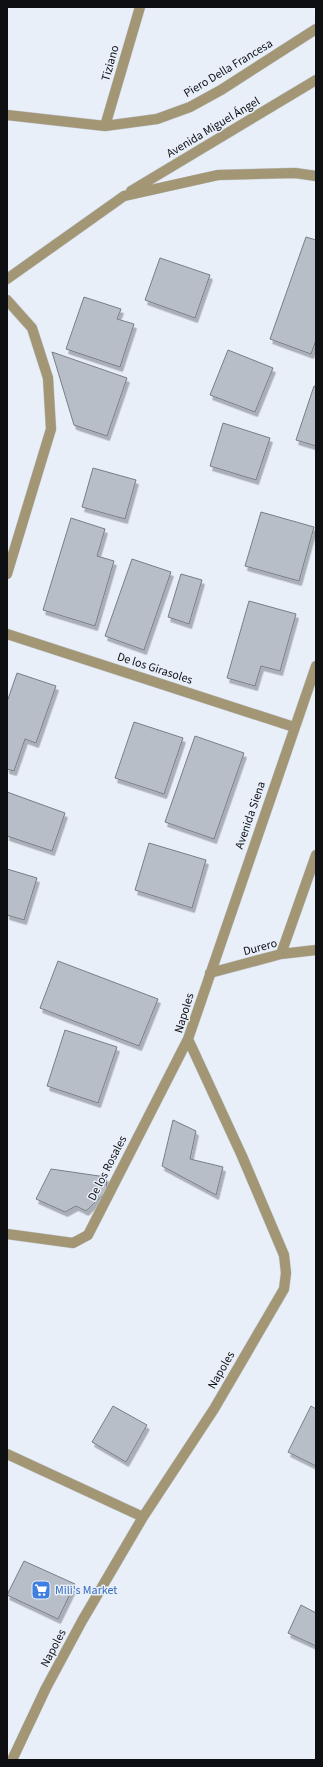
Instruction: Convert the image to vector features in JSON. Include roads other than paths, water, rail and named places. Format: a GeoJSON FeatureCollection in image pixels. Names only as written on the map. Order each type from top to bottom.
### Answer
{"type":"FeatureCollection","features":[{"type":"Feature","properties":{"kind":"street","name":"Tiziano"},"geometry":{"type":"LineString","coordinates":[[105,126],[140,7]]}},
{"type":"Feature","properties":{"kind":"street","name":"Piero Della Francesa"},"geometry":{"type":"LineString","coordinates":[[7,115],[105,126],[157,119],[190,107],[221,90],[316,29]]}},
{"type":"Feature","properties":{"kind":"street","name":"Avenida Miguel Ángel"},"geometry":{"type":"LineString","coordinates":[[7,279],[124,196],[316,80]]}},
{"type":"Feature","properties":{"kind":"street","name":"Avenida Miguel Ángel"},"geometry":{"type":"LineString","coordinates":[[124,196],[218,175],[295,173],[316,176]]}},
{"type":"Feature","properties":{"kind":"street"},"geometry":{"type":"LineString","coordinates":[[7,300],[32,328],[48,378],[51,429],[7,574]]}},
{"type":"Feature","properties":{"kind":"street","name":"De los Girasoles"},"geometry":{"type":"LineString","coordinates":[[7,634],[294,727]]}},
{"type":"Feature","properties":{"kind":"street","name":"Avenida Siena"},"geometry":{"type":"LineString","coordinates":[[210,973],[316,666]]}},
{"type":"Feature","properties":{"kind":"street"},"geometry":{"type":"LineString","coordinates":[[281,954],[316,855]]}},
{"type":"Feature","properties":{"kind":"street","name":"Durero"},"geometry":{"type":"LineString","coordinates":[[210,973],[281,954],[316,950]]}},
{"type":"Feature","properties":{"kind":"street","name":"Napoles"},"geometry":{"type":"LineString","coordinates":[[12,1760],[46,1688],[75,1634],[143,1517],[214,1409],[284,1289],[286,1273],[284,1254],[242,1156],[188,1039],[210,973]]}},
{"type":"Feature","properties":{"kind":"street","name":"De los Rosales"},"geometry":{"type":"LineString","coordinates":[[7,1234],[73,1243],[88,1235],[188,1039]]}},
{"type":"Feature","properties":{"kind":"street"},"geometry":{"type":"LineString","coordinates":[[7,1454],[143,1517]]}},
{"type":"Feature","properties":{"kind":"place","name":"Mili's Market"},"geometry":{"type":"Point","coordinates":[41,1590]}}]}
